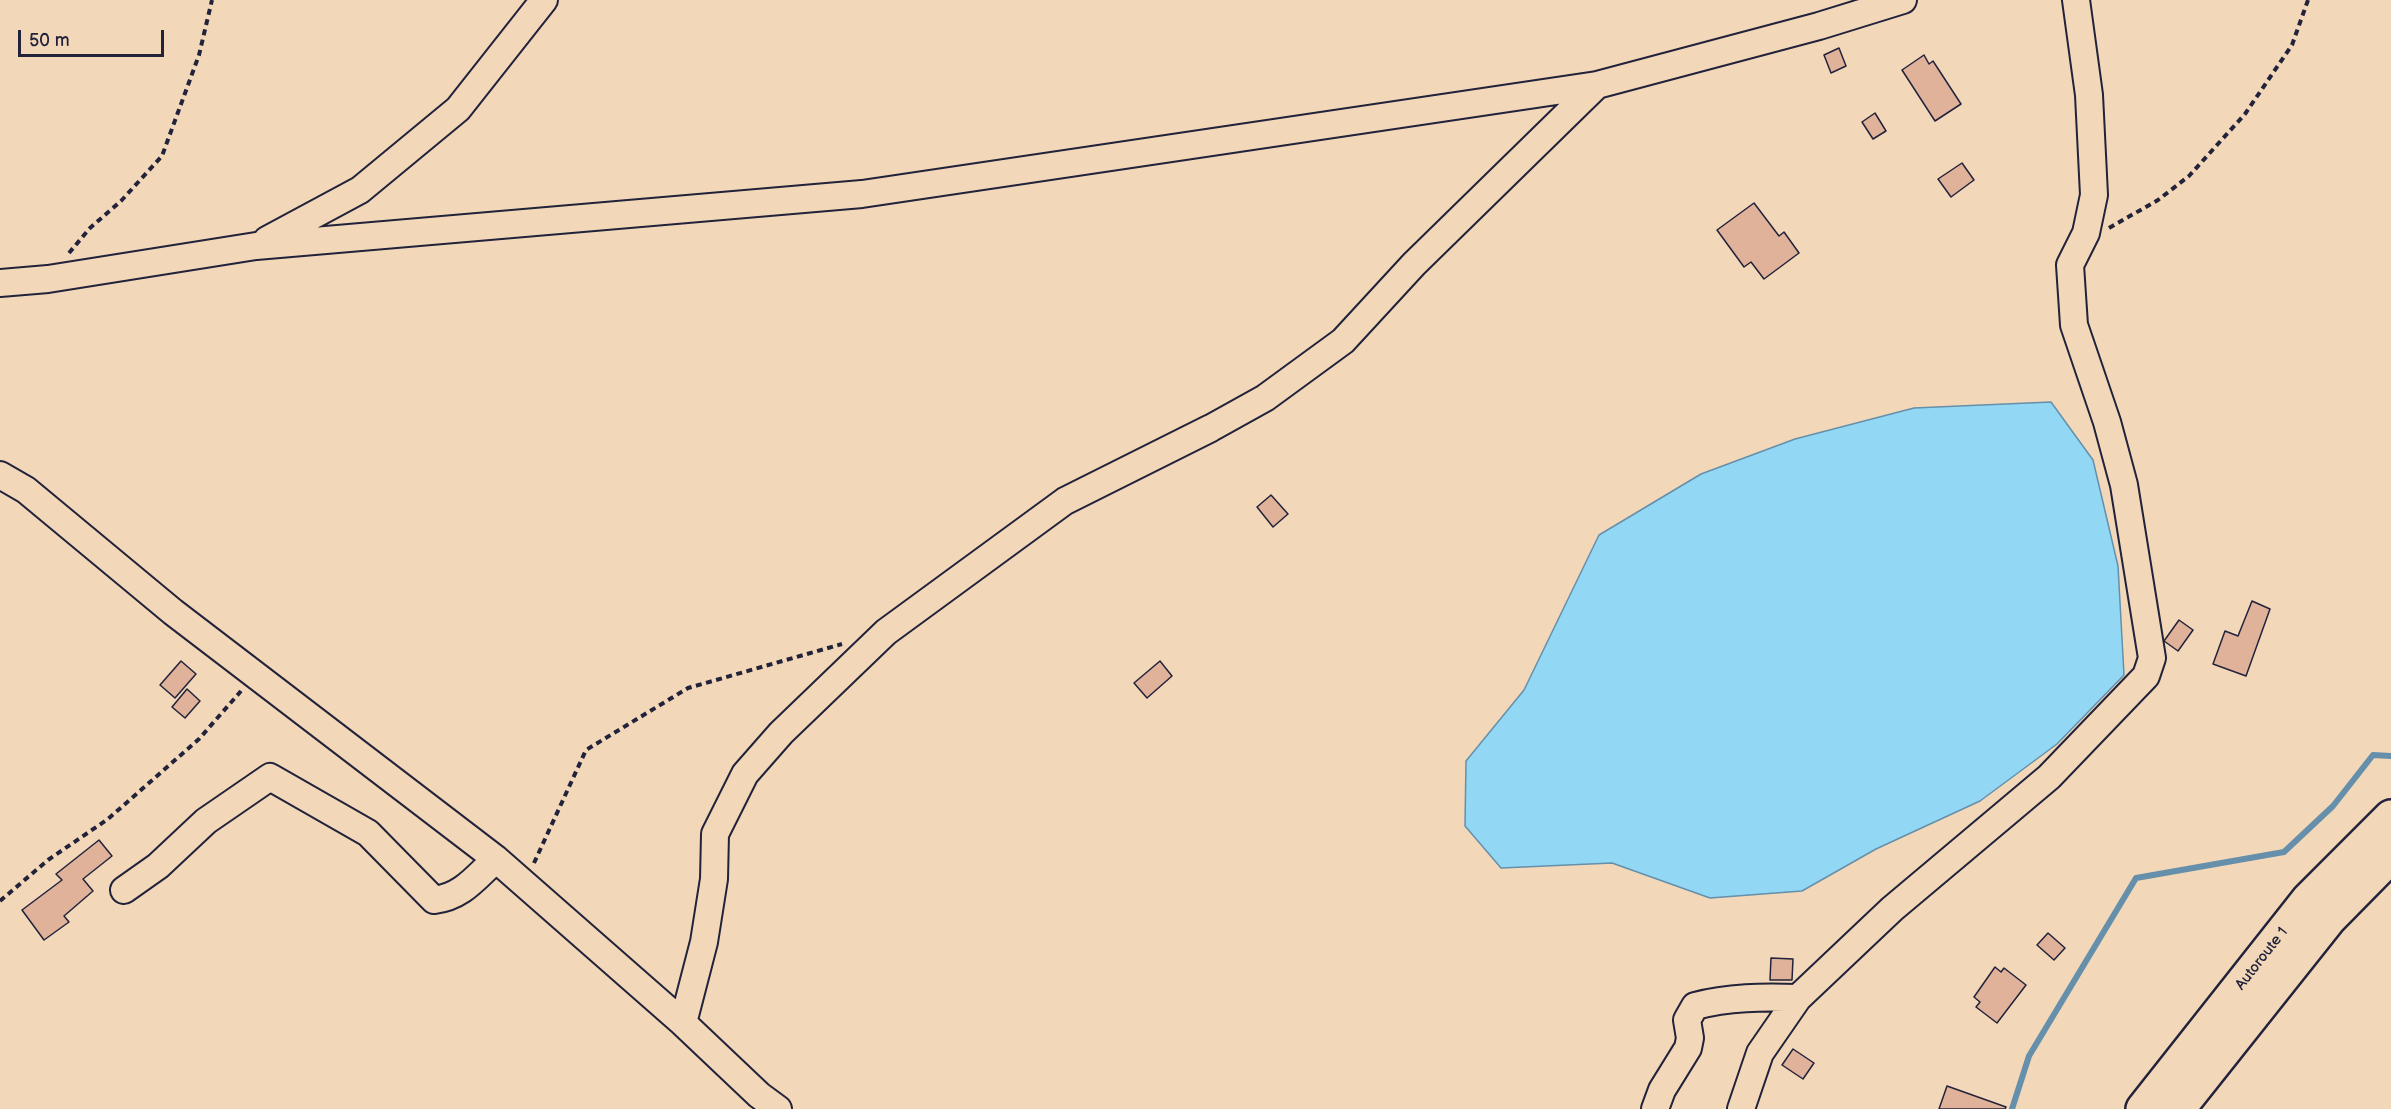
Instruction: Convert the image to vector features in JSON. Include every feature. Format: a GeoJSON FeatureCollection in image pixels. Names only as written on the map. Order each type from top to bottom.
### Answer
{"type":"FeatureCollection","features":[{"type":"Feature","properties":{"kind":"main road","name":"Autoroute 1"},"geometry":{"type":"LineString","coordinates":[[2143,1109],[2308,900],[2391,817]]}},
{"type":"Feature","properties":{"kind":"main road","name":"Autoroute 1"},"geometry":{"type":"LineString","coordinates":[[2178,1109],[2329,919],[2391,856]]}},
{"type":"Feature","properties":{"kind":"street"},"geometry":{"type":"LineString","coordinates":[[256,246],[360,190],[458,109],[544,0]]}},
{"type":"Feature","properties":{"kind":"street"},"geometry":{"type":"LineString","coordinates":[[0,283],[48,279],[256,246],[862,194],[1597,85],[1819,26],[1903,0]]}},
{"type":"Feature","properties":{"kind":"street"},"geometry":{"type":"LineString","coordinates":[[1741,1109],[1760,1053],[1798,998],[1892,909],[2049,777],[2146,676],[2152,658],[2124,485],[2107,422],[2074,325],[2070,265],[2086,233],[2094,195],[2089,95],[2076,0]]}},
{"type":"Feature","properties":{"kind":"street"},"geometry":{"type":"LineString","coordinates":[[682,1023],[704,942],[714,879],[715,834],[745,774],[781,733],[886,632],[1065,501],[1211,428],[1265,398],[1343,341],[1414,264],[1597,85]]}},
{"type":"Feature","properties":{"kind":"street"},"geometry":{"type":"LineString","coordinates":[[0,475],[26,490],[174,612],[496,859],[682,1023],[759,1095],[778,1109]]}},
{"type":"Feature","properties":{"kind":"street"},"geometry":{"type":"LineString","coordinates":[[124,890],[158,866],[206,821],[270,777],[368,833],[434,900],[450,898],[464,889],[496,859]]}},
{"type":"Feature","properties":{"kind":"street"},"geometry":{"type":"LineString","coordinates":[[1655,1109],[1662,1090],[1688,1048],[1690,1038],[1686,1020],[1695,1006],[1754,996],[1798,998]]}},
{"type":"Feature","properties":{"kind":"path"},"geometry":{"type":"LineString","coordinates":[[48,279],[90,228],[121,201],[162,156],[200,55],[212,0]]}},
{"type":"Feature","properties":{"kind":"path"},"geometry":{"type":"LineString","coordinates":[[2080,244],[2158,200],[2189,176],[2246,114],[2292,45],[2308,0]]}},
{"type":"Feature","properties":{"kind":"path"},"geometry":{"type":"LineString","coordinates":[[524,884],[586,750],[688,688],[886,632]]}},
{"type":"Feature","properties":{"kind":"path"},"geometry":{"type":"LineString","coordinates":[[0,901],[48,860],[108,819],[199,739],[255,674]]}},
{"type":"Feature","properties":{"kind":"water"},"geometry":{"type":"Polygon","coordinates":[[[2051,402],[2093,460],[2118,566],[2124,675],[2057,744],[1980,801],[1876,849],[1802,891],[1710,898],[1612,863],[1501,868],[1465,826],[1466,761],[1524,690],[1599,535],[1701,474],[1795,439],[1914,408],[2051,402]]]}},
{"type":"Feature","properties":{"kind":"building"},"geometry":{"type":"Polygon","coordinates":[[[1839,48],[1846,66],[1831,73],[1824,55],[1839,48]]]}},
{"type":"Feature","properties":{"kind":"building"},"geometry":{"type":"Polygon","coordinates":[[[1924,55],[1929,64],[1933,61],[1961,104],[1935,121],[1902,70],[1924,55]]]}},
{"type":"Feature","properties":{"kind":"building"},"geometry":{"type":"Polygon","coordinates":[[[1875,113],[1886,131],[1873,139],[1862,122],[1875,113]]]}},
{"type":"Feature","properties":{"kind":"building"},"geometry":{"type":"Polygon","coordinates":[[[1962,163],[1974,180],[1951,197],[1938,179],[1962,163]]]}},
{"type":"Feature","properties":{"kind":"building"},"geometry":{"type":"Polygon","coordinates":[[[1754,203],[1779,236],[1784,232],[1799,253],[1764,279],[1751,262],[1744,267],[1717,230],[1754,203]]]}},
{"type":"Feature","properties":{"kind":"building"},"geometry":{"type":"Polygon","coordinates":[[[1271,495],[1288,514],[1273,527],[1257,507],[1271,495]]]}},
{"type":"Feature","properties":{"kind":"building"},"geometry":{"type":"Polygon","coordinates":[[[2252,601],[2270,609],[2246,676],[2213,664],[2225,631],[2238,636],[2252,601]]]}},
{"type":"Feature","properties":{"kind":"building"},"geometry":{"type":"Polygon","coordinates":[[[2179,620],[2193,630],[2178,651],[2164,641],[2179,620]]]}},
{"type":"Feature","properties":{"kind":"building"},"geometry":{"type":"Polygon","coordinates":[[[181,661],[196,674],[175,698],[160,685],[181,661]]]}},
{"type":"Feature","properties":{"kind":"building"},"geometry":{"type":"Polygon","coordinates":[[[1160,661],[1172,676],[1147,698],[1134,683],[1160,661]]]}},
{"type":"Feature","properties":{"kind":"building"},"geometry":{"type":"Polygon","coordinates":[[[187,689],[200,701],[185,718],[172,707],[187,689]]]}},
{"type":"Feature","properties":{"kind":"building"},"geometry":{"type":"Polygon","coordinates":[[[99,840],[112,856],[83,879],[93,891],[64,916],[69,922],[44,940],[22,910],[62,880],[56,874],[99,840]]]}},
{"type":"Feature","properties":{"kind":"building"},"geometry":{"type":"Polygon","coordinates":[[[2048,933],[2065,948],[2054,960],[2037,945],[2048,933]]]}},
{"type":"Feature","properties":{"kind":"building"},"geometry":{"type":"Polygon","coordinates":[[[1771,958],[1793,959],[1792,980],[1770,980],[1771,958]]]}},
{"type":"Feature","properties":{"kind":"building"},"geometry":{"type":"Polygon","coordinates":[[[1995,967],[2001,972],[2004,968],[2026,985],[1997,1023],[1976,1007],[1980,1002],[1974,997],[1995,967]]]}},
{"type":"Feature","properties":{"kind":"building"},"geometry":{"type":"Polygon","coordinates":[[[1793,1049],[1814,1063],[1803,1079],[1782,1065],[1793,1049]]]}},
{"type":"Feature","properties":{"kind":"building"},"geometry":{"type":"Polygon","coordinates":[[[1947,1086],[2006,1107],[2005,1109],[1939,1109],[1947,1086]]]}},
{"type":"Feature","properties":{"kind":"waterway"},"geometry":{"type":"LineString","coordinates":[[2012,1109],[2029,1056],[2136,878],[2284,852],[2333,806],[2373,755],[2391,756]]}}]}
